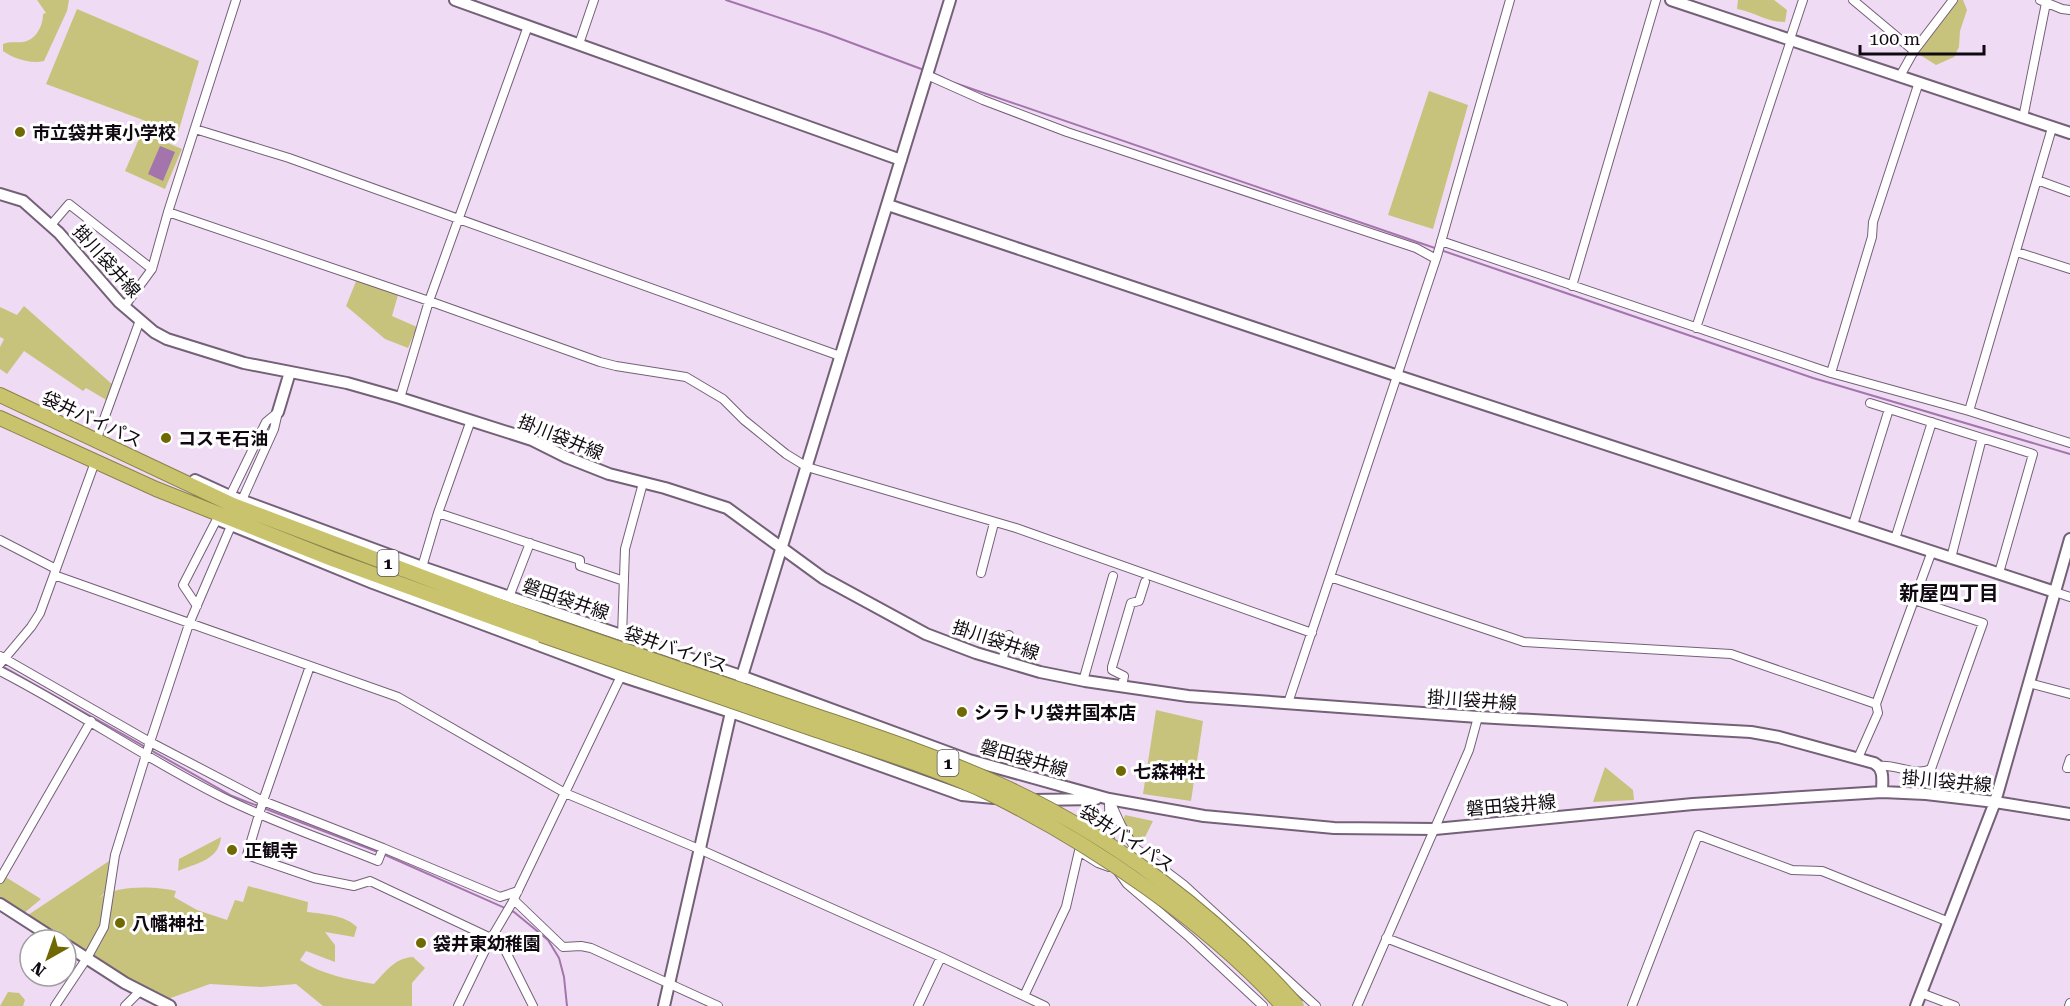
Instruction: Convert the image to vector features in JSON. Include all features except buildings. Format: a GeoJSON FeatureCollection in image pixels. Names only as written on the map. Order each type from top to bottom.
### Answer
{"type":"FeatureCollection","features":[{"type":"Feature","properties":{"kind":"highway","name":"袋井バイパス"},"geometry":{"type":"LineString","coordinates":[[0,395],[233,505],[542,628],[919,765],[990,794],[1086,847],[1174,907],[1241,963],[1283,1006]]}},
{"type":"Feature","properties":{"kind":"highway","name":"袋井バイパス"},"geometry":{"type":"LineString","coordinates":[[0,418],[154,488],[332,559],[924,753],[1015,792],[1095,836],[1145,869],[1183,898],[1249,956],[1297,1006]]}},
{"type":"Feature","properties":{"kind":"main road"},"geometry":{"type":"LineString","coordinates":[[455,0],[901,160]]}},
{"type":"Feature","properties":{"kind":"main road"},"geometry":{"type":"LineString","coordinates":[[664,1006],[741,676],[950,0]]}},
{"type":"Feature","properties":{"kind":"main road"},"geometry":{"type":"LineString","coordinates":[[1671,0],[2070,134]]}},
{"type":"Feature","properties":{"kind":"main road","name":"掛川袋井線"},"geometry":{"type":"LineString","coordinates":[[0,194],[23,201],[51,225],[124,307],[154,332],[168,339],[244,363],[347,383],[400,398],[532,440],[566,457],[609,474],[727,508],[823,578],[917,629],[1002,661],[1083,681],[1188,696],[1478,717],[1751,732],[1779,737],[1880,766],[1882,792],[1926,794],[1995,802],[2070,814]]}},
{"type":"Feature","properties":{"kind":"main road"},"geometry":{"type":"LineString","coordinates":[[888,205],[2055,592]]}},
{"type":"Feature","properties":{"kind":"main road"},"geometry":{"type":"LineString","coordinates":[[278,412],[290,372]]}},
{"type":"Feature","properties":{"kind":"main road","name":"磐田袋井線"},"geometry":{"type":"LineString","coordinates":[[152,467],[178,472],[230,496],[422,567],[741,676],[969,760],[1108,799],[1204,816],[1254,822],[1334,828],[1435,829],[1693,804],[1852,792],[1882,792]]}},
{"type":"Feature","properties":{"kind":"main road","name":"磐田袋井線"},"geometry":{"type":"LineString","coordinates":[[154,488],[231,526],[373,583],[621,676],[731,712],[962,795],[1026,800],[1108,799]]}},
{"type":"Feature","properties":{"kind":"main road"},"geometry":{"type":"LineString","coordinates":[[1916,1006],[1995,802],[2070,539]]}},
{"type":"Feature","properties":{"kind":"main road"},"geometry":{"type":"LineString","coordinates":[[0,904],[37,928]]}},
{"type":"Feature","properties":{"kind":"main road"},"geometry":{"type":"LineString","coordinates":[[78,952],[140,991],[170,1006]]}},
{"type":"Feature","properties":{"kind":"street"},"geometry":{"type":"LineString","coordinates":[[124,307],[152,270],[168,212],[236,0]]}},
{"type":"Feature","properties":{"kind":"street"},"geometry":{"type":"LineString","coordinates":[[579,44],[594,0]]}},
{"type":"Feature","properties":{"kind":"street"},"geometry":{"type":"LineString","coordinates":[[1288,703],[1437,257],[1510,0]]}},
{"type":"Feature","properties":{"kind":"street"},"geometry":{"type":"LineString","coordinates":[[1572,286],[1656,0]]}},
{"type":"Feature","properties":{"kind":"street"},"geometry":{"type":"LineString","coordinates":[[1696,328],[1803,0]]}},
{"type":"Feature","properties":{"kind":"street"},"geometry":{"type":"LineString","coordinates":[[1900,76],[1914,51],[1953,0]]}},
{"type":"Feature","properties":{"kind":"street"},"geometry":{"type":"LineString","coordinates":[[2055,0],[2070,8]]}},
{"type":"Feature","properties":{"kind":"street"},"geometry":{"type":"LineString","coordinates":[[2023,118],[2043,1],[2070,8]]}},
{"type":"Feature","properties":{"kind":"street"},"geometry":{"type":"LineString","coordinates":[[1859,2],[1914,51]]}},
{"type":"Feature","properties":{"kind":"street"},"geometry":{"type":"LineString","coordinates":[[400,398],[429,301],[528,26]]}},
{"type":"Feature","properties":{"kind":"street"},"geometry":{"type":"LineString","coordinates":[[927,75],[983,100],[1068,132],[1437,257]]}},
{"type":"Feature","properties":{"kind":"street"},"geometry":{"type":"LineString","coordinates":[[1831,373],[1872,237],[1873,222],[1919,82]]}},
{"type":"Feature","properties":{"kind":"street"},"geometry":{"type":"LineString","coordinates":[[1969,411],[2052,128]]}},
{"type":"Feature","properties":{"kind":"street"},"geometry":{"type":"LineString","coordinates":[[195,129],[288,158],[840,356]]}},
{"type":"Feature","properties":{"kind":"street"},"geometry":{"type":"LineString","coordinates":[[2037,180],[2070,192]]}},
{"type":"Feature","properties":{"kind":"street"},"geometry":{"type":"LineString","coordinates":[[51,225],[69,204],[152,270]]}},
{"type":"Feature","properties":{"kind":"street"},"geometry":{"type":"LineString","coordinates":[[168,212],[600,362],[686,377],[723,399],[769,441],[807,467],[1016,528],[1312,633]]}},
{"type":"Feature","properties":{"kind":"street"},"geometry":{"type":"LineString","coordinates":[[1441,242],[1831,373],[1969,411],[2070,443]]}},
{"type":"Feature","properties":{"kind":"street"},"geometry":{"type":"LineString","coordinates":[[2017,252],[2070,269]]}},
{"type":"Feature","properties":{"kind":"street"},"geometry":{"type":"LineString","coordinates":[[96,441],[140,320]]}},
{"type":"Feature","properties":{"kind":"street"},"geometry":{"type":"LineString","coordinates":[[1870,403],[2033,454],[1999,573]]}},
{"type":"Feature","properties":{"kind":"street"},"geometry":{"type":"LineString","coordinates":[[1853,525],[1889,409]]}},
{"type":"Feature","properties":{"kind":"street"},"geometry":{"type":"LineString","coordinates":[[230,496],[266,422],[278,412]]}},
{"type":"Feature","properties":{"kind":"street"},"geometry":{"type":"LineString","coordinates":[[242,500],[274,429],[278,412]]}},
{"type":"Feature","properties":{"kind":"street"},"geometry":{"type":"LineString","coordinates":[[422,567],[438,513],[471,420]]}},
{"type":"Feature","properties":{"kind":"street"},"geometry":{"type":"LineString","coordinates":[[1895,539],[1932,422]]}},
{"type":"Feature","properties":{"kind":"street"},"geometry":{"type":"LineString","coordinates":[[1951,558],[1982,438]]}},
{"type":"Feature","properties":{"kind":"street"},"geometry":{"type":"LineString","coordinates":[[95,462],[40,613],[31,627],[1,659],[148,749],[221,797],[261,807],[500,897],[518,891]]}},
{"type":"Feature","properties":{"kind":"street"},"geometry":{"type":"LineString","coordinates":[[622,636],[625,549],[643,483]]}},
{"type":"Feature","properties":{"kind":"street"},"geometry":{"type":"LineString","coordinates":[[438,513],[580,560],[580,566],[624,581]]}},
{"type":"Feature","properties":{"kind":"street"},"geometry":{"type":"LineString","coordinates":[[197,606],[183,585],[217,519]]}},
{"type":"Feature","properties":{"kind":"street"},"geometry":{"type":"LineString","coordinates":[[981,573],[994,523]]}},
{"type":"Feature","properties":{"kind":"street"},"geometry":{"type":"LineString","coordinates":[[55,1006],[87,958],[104,927],[115,855],[148,749],[189,624],[231,526]]}},
{"type":"Feature","properties":{"kind":"street"},"geometry":{"type":"LineString","coordinates":[[0,540],[55,572],[189,624],[398,697],[565,793],[699,849],[1045,1006]]}},
{"type":"Feature","properties":{"kind":"street"},"geometry":{"type":"LineString","coordinates":[[509,597],[530,543]]}},
{"type":"Feature","properties":{"kind":"street"},"geometry":{"type":"LineString","coordinates":[[1858,759],[1878,713],[1876,704],[1932,551]]}},
{"type":"Feature","properties":{"kind":"street"},"geometry":{"type":"LineString","coordinates":[[1083,681],[1113,576]]}},
{"type":"Feature","properties":{"kind":"street"},"geometry":{"type":"LineString","coordinates":[[1330,577],[1524,642],[1731,654],[1876,704]]}},
{"type":"Feature","properties":{"kind":"street"},"geometry":{"type":"LineString","coordinates":[[1122,686],[1124,676],[1112,670],[1112,667],[1131,603],[1139,601],[1145,582]]}},
{"type":"Feature","properties":{"kind":"street"},"geometry":{"type":"LineString","coordinates":[[2055,592],[2070,597]]}},
{"type":"Feature","properties":{"kind":"street"},"geometry":{"type":"LineString","coordinates":[[1880,766],[1888,765],[1925,773],[1931,769],[1983,623],[1914,600]]}},
{"type":"Feature","properties":{"kind":"street"},"geometry":{"type":"LineString","coordinates":[[1002,661],[1010,634]]}},
{"type":"Feature","properties":{"kind":"street"},"geometry":{"type":"LineString","coordinates":[[310,666],[261,807],[247,855],[314,878],[354,886],[370,881],[491,938],[504,948],[533,1006]]}},
{"type":"Feature","properties":{"kind":"street"},"geometry":{"type":"LineString","coordinates":[[0,671],[91,721],[261,807],[378,861],[381,852]]}},
{"type":"Feature","properties":{"kind":"street"},"geometry":{"type":"LineString","coordinates":[[458,1006],[491,938],[513,902],[621,676]]}},
{"type":"Feature","properties":{"kind":"street"},"geometry":{"type":"LineString","coordinates":[[2029,683],[2070,694]]}},
{"type":"Feature","properties":{"kind":"street"},"geometry":{"type":"LineString","coordinates":[[1357,1006],[1469,750],[1478,717]]}},
{"type":"Feature","properties":{"kind":"street"},"geometry":{"type":"LineString","coordinates":[[0,879],[91,721]]}},
{"type":"Feature","properties":{"kind":"street"},"geometry":{"type":"LineString","coordinates":[[1108,799],[1110,847],[1116,869],[1127,884],[1189,937],[1263,1006]]}},
{"type":"Feature","properties":{"kind":"street"},"geometry":{"type":"LineString","coordinates":[[1108,799],[1134,847],[1184,885],[1298,987],[1316,1006]]}},
{"type":"Feature","properties":{"kind":"street"},"geometry":{"type":"LineString","coordinates":[[1632,1006],[1698,835],[1792,870],[1822,871],[1949,922]]}},
{"type":"Feature","properties":{"kind":"street"},"geometry":{"type":"LineString","coordinates":[[1024,996],[1066,907],[1079,851],[1098,863],[1116,869]]}},
{"type":"Feature","properties":{"kind":"street"},"geometry":{"type":"LineString","coordinates":[[513,902],[563,947],[581,945],[591,948],[718,1006]]}},
{"type":"Feature","properties":{"kind":"street"},"geometry":{"type":"LineString","coordinates":[[1386,938],[1563,1006]]}},
{"type":"Feature","properties":{"kind":"street"},"geometry":{"type":"LineString","coordinates":[[918,1006],[941,957]]}},
{"type":"Feature","properties":{"kind":"street"},"geometry":{"type":"LineString","coordinates":[[125,1006],[140,991]]}},
{"type":"Feature","properties":{"kind":"street"},"geometry":{"type":"LineString","coordinates":[[1921,993],[1955,1006]]}},
{"type":"Feature","properties":{"kind":"street"},"geometry":{"type":"LineString","coordinates":[[1362,996],[1363,1006]]}},
{"type":"Feature","properties":{"kind":"shaded area"},"geometry":{"type":"Polygon","coordinates":[[[37,0],[69,0],[67,11],[44,61],[39,62],[17,58],[3,51],[3,44],[28,41],[40,28],[43,14],[46,13],[37,0]]]}},
{"type":"Feature","properties":{"kind":"shaded area"},"geometry":{"type":"Polygon","coordinates":[[[1738,0],[1774,0],[1787,10],[1785,22],[1737,9],[1738,0]]]}},
{"type":"Feature","properties":{"kind":"shaded area"},"geometry":{"type":"Polygon","coordinates":[[[1956,0],[1963,0],[1967,10],[1960,31],[1959,47],[1954,57],[1936,65],[1914,51],[1956,0]]]}},
{"type":"Feature","properties":{"kind":"shaded area"},"geometry":{"type":"Polygon","coordinates":[[[77,9],[199,61],[178,133],[46,84],[77,9]]]}},
{"type":"Feature","properties":{"kind":"shaded area"},"geometry":{"type":"Polygon","coordinates":[[[1429,91],[1468,105],[1433,229],[1388,215],[1429,91]]]}},
{"type":"Feature","properties":{"kind":"shaded area"},"geometry":{"type":"Polygon","coordinates":[[[142,132],[182,149],[165,189],[125,171],[142,132]]]}},
{"type":"Feature","properties":{"kind":"shaded area"},"geometry":{"type":"Polygon","coordinates":[[[160,146],[175,152],[163,181],[148,174],[160,146]]]}},
{"type":"Feature","properties":{"kind":"shaded area"},"geometry":{"type":"Polygon","coordinates":[[[357,279],[398,295],[392,316],[417,327],[408,348],[385,339],[346,306],[357,279]]]}},
{"type":"Feature","properties":{"kind":"shaded area"},"geometry":{"type":"Polygon","coordinates":[[[24,306],[113,385],[108,401],[86,388],[83,391],[24,351],[7,374],[0,369],[0,347],[4,339],[0,337],[0,307],[17,315],[24,306]]]}},
{"type":"Feature","properties":{"kind":"shaded area"},"geometry":{"type":"Polygon","coordinates":[[[1156,710],[1203,721],[1191,801],[1143,794],[1156,710]]]}},
{"type":"Feature","properties":{"kind":"shaded area"},"geometry":{"type":"Polygon","coordinates":[[[1605,767],[1633,790],[1634,800],[1593,802],[1605,767]]]}},
{"type":"Feature","properties":{"kind":"shaded area"},"geometry":{"type":"Polygon","coordinates":[[[1125,815],[1153,821],[1142,843],[1136,841],[1123,822],[1125,815]]]}},
{"type":"Feature","properties":{"kind":"shaded area"},"geometry":{"type":"Polygon","coordinates":[[[221,837],[212,856],[178,871],[179,859],[221,837]]]}},
{"type":"Feature","properties":{"kind":"shaded area"},"geometry":{"type":"Polygon","coordinates":[[[109,861],[107,891],[99,898],[125,889],[167,889],[176,891],[174,897],[197,910],[227,920],[235,900],[243,902],[248,886],[308,902],[307,912],[334,916],[357,927],[354,937],[325,932],[335,945],[335,962],[306,951],[300,960],[326,973],[374,984],[387,970],[407,958],[413,957],[425,968],[412,983],[412,1006],[323,1006],[296,984],[261,987],[210,984],[165,1000],[78,948],[78,928],[42,928],[25,917],[109,861]]]}},
{"type":"Feature","properties":{"kind":"shaded area"},"geometry":{"type":"Polygon","coordinates":[[[4,876],[41,899],[23,914],[0,900],[0,884],[4,876]]]}},
{"type":"Feature","properties":{"kind":"shaded area"},"geometry":{"type":"Polygon","coordinates":[[[8,992],[19,993],[25,1000],[23,1006],[0,1006],[8,992]]]}},
{"type":"Feature","properties":{"kind":"waterway"},"geometry":{"type":"LineString","coordinates":[[726,0],[825,33],[924,70]]}},
{"type":"Feature","properties":{"kind":"waterway"},"geometry":{"type":"LineString","coordinates":[[933,73],[952,82],[1813,378],[2070,454]]}},
{"type":"Feature","properties":{"kind":"waterway"},"geometry":{"type":"LineString","coordinates":[[2,666],[232,796],[378,852]]}},
{"type":"Feature","properties":{"kind":"waterway"},"geometry":{"type":"LineString","coordinates":[[383,854],[514,912],[548,940],[559,958],[564,977],[567,1006]]}},
{"type":"Feature","properties":{"kind":"place","name":"市立袋井東小学校"},"geometry":{"type":"Point","coordinates":[20,132]}},
{"type":"Feature","properties":{"kind":"place","name":"コスモ石油"},"geometry":{"type":"Point","coordinates":[166,438]}},
{"type":"Feature","properties":{"kind":"place","name":"シラトリ袋井国本店"},"geometry":{"type":"Point","coordinates":[962,712]}},
{"type":"Feature","properties":{"kind":"place","name":"七森神社"},"geometry":{"type":"Point","coordinates":[1121,771]}},
{"type":"Feature","properties":{"kind":"place","name":"正観寺"},"geometry":{"type":"Point","coordinates":[232,850]}},
{"type":"Feature","properties":{"kind":"place","name":"八幡神社"},"geometry":{"type":"Point","coordinates":[120,923]}},
{"type":"Feature","properties":{"kind":"place","name":"袋井東幼稚園"},"geometry":{"type":"Point","coordinates":[421,943]}},
{"type":"Feature","properties":{"kind":"district","name":"新屋四丁目"},"geometry":{"type":"Point","coordinates":[1949,593]}}]}
